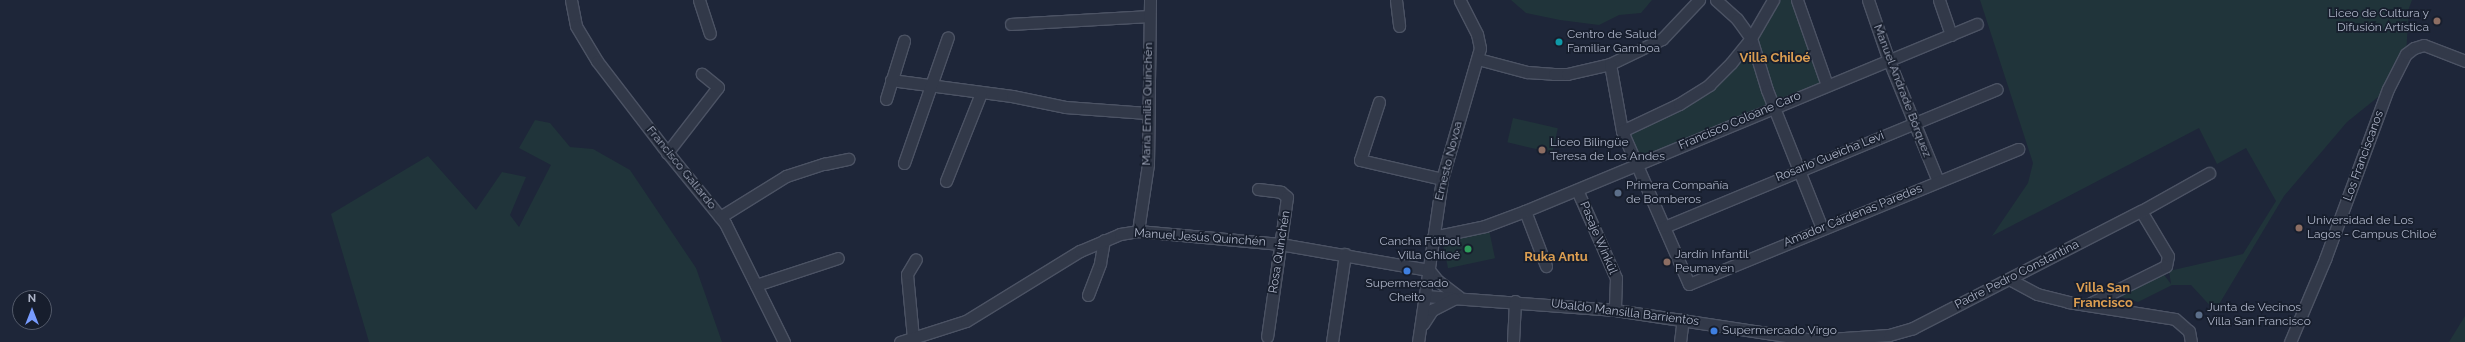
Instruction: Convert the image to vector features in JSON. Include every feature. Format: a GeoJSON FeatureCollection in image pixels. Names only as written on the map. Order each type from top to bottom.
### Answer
{"type":"FeatureCollection","features":[{"type":"Feature","properties":{"kind":"street","name":"Francisco Gallardo"},"geometry":{"type":"LineString","coordinates":[[571,0],[576,26],[596,61],[667,153],[720,217],[742,253],[784,342]]}},
{"type":"Feature","properties":{"kind":"street"},"geometry":{"type":"LineString","coordinates":[[699,0],[710,33]]}},
{"type":"Feature","properties":{"kind":"street","name":"María Emilia Quinchén"},"geometry":{"type":"LineString","coordinates":[[1138,231],[1148,164],[1147,113],[1150,0]]}},
{"type":"Feature","properties":{"kind":"street"},"geometry":{"type":"LineString","coordinates":[[1396,0],[1399,26]]}},
{"type":"Feature","properties":{"kind":"street","name":"Ernesto Novoa"},"geometry":{"type":"LineString","coordinates":[[1421,328],[1442,179],[1478,59],[1479,41],[1460,0]]}},
{"type":"Feature","properties":{"kind":"street"},"geometry":{"type":"LineString","coordinates":[[1478,59],[1527,72],[1554,74],[1574,72],[1610,64],[1662,39],[1699,0]]}},
{"type":"Feature","properties":{"kind":"street"},"geometry":{"type":"LineString","coordinates":[[1716,0],[1737,19],[1751,38],[1797,170],[1822,228]]}},
{"type":"Feature","properties":{"kind":"street"},"geometry":{"type":"LineString","coordinates":[[1622,131],[1696,94],[1718,77],[1751,38],[1773,0]]}},
{"type":"Feature","properties":{"kind":"street"},"geometry":{"type":"LineString","coordinates":[[1797,0],[1827,85]]}},
{"type":"Feature","properties":{"kind":"street","name":"Manuel Andrade Bórquez"},"geometry":{"type":"LineString","coordinates":[[1868,0],[1889,61],[1913,123],[1938,181]]}},
{"type":"Feature","properties":{"kind":"street"},"geometry":{"type":"LineString","coordinates":[[1939,0],[1951,35]]}},
{"type":"Feature","properties":{"kind":"street"},"geometry":{"type":"LineString","coordinates":[[1011,24],[1149,16]]}},
{"type":"Feature","properties":{"kind":"street","name":"Francisco Coloane Caro"},"geometry":{"type":"LineString","coordinates":[[1433,237],[1485,226],[1525,211],[1977,24]]}},
{"type":"Feature","properties":{"kind":"street"},"geometry":{"type":"LineString","coordinates":[[904,163],[933,85],[948,37]]}},
{"type":"Feature","properties":{"kind":"street"},"geometry":{"type":"LineString","coordinates":[[886,99],[904,41]]}},
{"type":"Feature","properties":{"kind":"street","name":"Los Franciscanos"},"geometry":{"type":"LineString","coordinates":[[2290,342],[2325,259],[2388,89],[2406,54],[2414,48],[2424,45],[2465,61]]}},
{"type":"Feature","properties":{"kind":"street"},"geometry":{"type":"LineString","coordinates":[[1610,64],[1622,131],[1664,227]]}},
{"type":"Feature","properties":{"kind":"street"},"geometry":{"type":"LineString","coordinates":[[667,153],[718,87],[702,74]]}},
{"type":"Feature","properties":{"kind":"street"},"geometry":{"type":"LineString","coordinates":[[891,80],[1012,96],[1065,107],[1147,113]]}},
{"type":"Feature","properties":{"kind":"street","name":"Rosario Gueicha Levi"},"geometry":{"type":"LineString","coordinates":[[1664,227],[1797,170],[1997,89]]}},
{"type":"Feature","properties":{"kind":"street"},"geometry":{"type":"LineString","coordinates":[[946,181],[981,93]]}},
{"type":"Feature","properties":{"kind":"street"},"geometry":{"type":"LineString","coordinates":[[1379,102],[1360,160],[1442,179]]}},
{"type":"Feature","properties":{"kind":"street","name":"Amador Cárdenas Paredes"},"geometry":{"type":"LineString","coordinates":[[1664,227],[1689,284],[1822,228],[2018,149]]}},
{"type":"Feature","properties":{"kind":"street"},"geometry":{"type":"LineString","coordinates":[[720,217],[786,176],[824,164],[848,159]]}},
{"type":"Feature","properties":{"kind":"street","name":"Padre Pedro Constantina"},"geometry":{"type":"LineString","coordinates":[[1819,341],[1880,336],[1902,332],[2141,211],[2209,173]]}},
{"type":"Feature","properties":{"kind":"street","name":"Rosa Quinchén"},"geometry":{"type":"LineString","coordinates":[[1258,189],[1281,192],[1287,197],[1266,337]]}},
{"type":"Feature","properties":{"kind":"street","name":"Pasaje Winkül"},"geometry":{"type":"LineString","coordinates":[[1578,190],[1616,278],[1615,310]]}},
{"type":"Feature","properties":{"kind":"street"},"geometry":{"type":"LineString","coordinates":[[1525,211],[1546,266]]}},
{"type":"Feature","properties":{"kind":"street"},"geometry":{"type":"LineString","coordinates":[[2086,305],[2162,270],[2167,264],[2168,256],[2141,211]]}},
{"type":"Feature","properties":{"kind":"street","name":"Manuel Jesús Quinchén"},"geometry":{"type":"LineString","coordinates":[[900,342],[966,321],[1061,262],[1104,240],[1120,234],[1138,231],[1280,244],[1345,254],[1429,270]]}},
{"type":"Feature","properties":{"kind":"street"},"geometry":{"type":"LineString","coordinates":[[1088,295],[1100,263],[1104,240]]}},
{"type":"Feature","properties":{"kind":"street"},"geometry":{"type":"LineString","coordinates":[[1332,342],[1345,254]]}},
{"type":"Feature","properties":{"kind":"street"},"geometry":{"type":"LineString","coordinates":[[756,285],[838,258]]}},
{"type":"Feature","properties":{"kind":"street"},"geometry":{"type":"LineString","coordinates":[[913,338],[907,274],[916,259]]}},
{"type":"Feature","properties":{"kind":"street"},"geometry":{"type":"LineString","coordinates":[[1418,342],[1421,328],[1432,310],[1459,297],[1438,281],[1429,270]]}},
{"type":"Feature","properties":{"kind":"street"},"geometry":{"type":"LineString","coordinates":[[2009,279],[2037,294],[2086,305],[2175,319],[2189,331],[2191,342]]}},
{"type":"Feature","properties":{"kind":"street","name":"Ubaldo Mansilla Barrientos"},"geometry":{"type":"LineString","coordinates":[[1425,296],[1515,301],[1615,310],[1819,341]]}},
{"type":"Feature","properties":{"kind":"street"},"geometry":{"type":"LineString","coordinates":[[1513,342],[1515,301]]}},
{"type":"Feature","properties":{"kind":"street"},"geometry":{"type":"LineString","coordinates":[[1680,342],[1683,320]]}},
{"type":"Feature","properties":{"kind":"shaded area"},"geometry":{"type":"Polygon","coordinates":[[[1511,0],[1652,0],[1641,13],[1619,15],[1599,25],[1560,20],[1526,13],[1511,0]]]}},
{"type":"Feature","properties":{"kind":"shaded area"},"geometry":{"type":"Polygon","coordinates":[[[1775,0],[1796,0],[1826,84],[1637,162],[1624,132],[1703,92],[1775,0]]]}},
{"type":"Feature","properties":{"kind":"shaded area"},"geometry":{"type":"Polygon","coordinates":[[[1980,0],[2412,0],[2409,8],[2406,54],[2388,89],[2347,122],[2284,196],[2215,311],[2191,285],[2172,285],[2138,302],[2115,295],[2162,272],[2171,284],[2169,271],[2243,254],[2276,201],[2246,148],[2217,164],[2199,128],[1992,236],[2028,183],[2033,163],[1980,0]]]}},
{"type":"Feature","properties":{"kind":"shaded area"},"geometry":{"type":"Polygon","coordinates":[[[1513,118],[1558,128],[1552,153],[1507,142],[1513,118]]]}},
{"type":"Feature","properties":{"kind":"shaded area"},"geometry":{"type":"Polygon","coordinates":[[[535,120],[550,123],[570,147],[593,149],[630,170],[696,268],[722,342],[369,342],[331,214],[428,156],[476,210],[502,172],[526,177],[510,215],[519,227],[551,165],[519,148],[535,120]]]}},
{"type":"Feature","properties":{"kind":"shaded area","name":"Cancha Fútbol Villa Chiloé"},"geometry":{"type":"Polygon","coordinates":[[[1489,230],[1495,258],[1448,268],[1442,240],[1489,230]]]}},
{"type":"Feature","properties":{"kind":"shaded area"},"geometry":{"type":"Polygon","coordinates":[[[2465,316],[2465,342],[2449,342],[2465,316]]]}},
{"type":"Feature","properties":{"kind":"place","name":"Liceo de Cultura y Difusión Artística"},"geometry":{"type":"Point","coordinates":[2437,21]}},
{"type":"Feature","properties":{"kind":"place","name":"Centro de Salud Familiar Gamboa"},"geometry":{"type":"Point","coordinates":[1559,42]}},
{"type":"Feature","properties":{"kind":"place","name":"Liceo Bilingüe Teresa de Los Andes"},"geometry":{"type":"Point","coordinates":[1542,150]}},
{"type":"Feature","properties":{"kind":"place","name":"Primera Compañía de Bomberos"},"geometry":{"type":"Point","coordinates":[1618,193]}},
{"type":"Feature","properties":{"kind":"place","name":"Universidad de Los Lagos - Campus Chiloé"},"geometry":{"type":"Point","coordinates":[2299,228]}},
{"type":"Feature","properties":{"kind":"place","name":"Cancha Fútbol Villa Chiloé"},"geometry":{"type":"Point","coordinates":[1468,249]}},
{"type":"Feature","properties":{"kind":"place","name":"Jardín Infantil Peumayen"},"geometry":{"type":"Point","coordinates":[1667,262]}},
{"type":"Feature","properties":{"kind":"place","name":"Supermercado Cheito"},"geometry":{"type":"Point","coordinates":[1407,271]}},
{"type":"Feature","properties":{"kind":"place","name":"Junta de Vecinos Villa San Francisco"},"geometry":{"type":"Point","coordinates":[2199,315]}},
{"type":"Feature","properties":{"kind":"place","name":"Supermercado Virgo"},"geometry":{"type":"Point","coordinates":[1714,331]}},
{"type":"Feature","properties":{"kind":"district","name":"Villa Chiloé"},"geometry":{"type":"Point","coordinates":[1775,58]}},
{"type":"Feature","properties":{"kind":"district","name":"Ruka Antu"},"geometry":{"type":"Point","coordinates":[1556,257]}},
{"type":"Feature","properties":{"kind":"district","name":"Villa San Francisco"},"geometry":{"type":"Point","coordinates":[2103,296]}}]}
